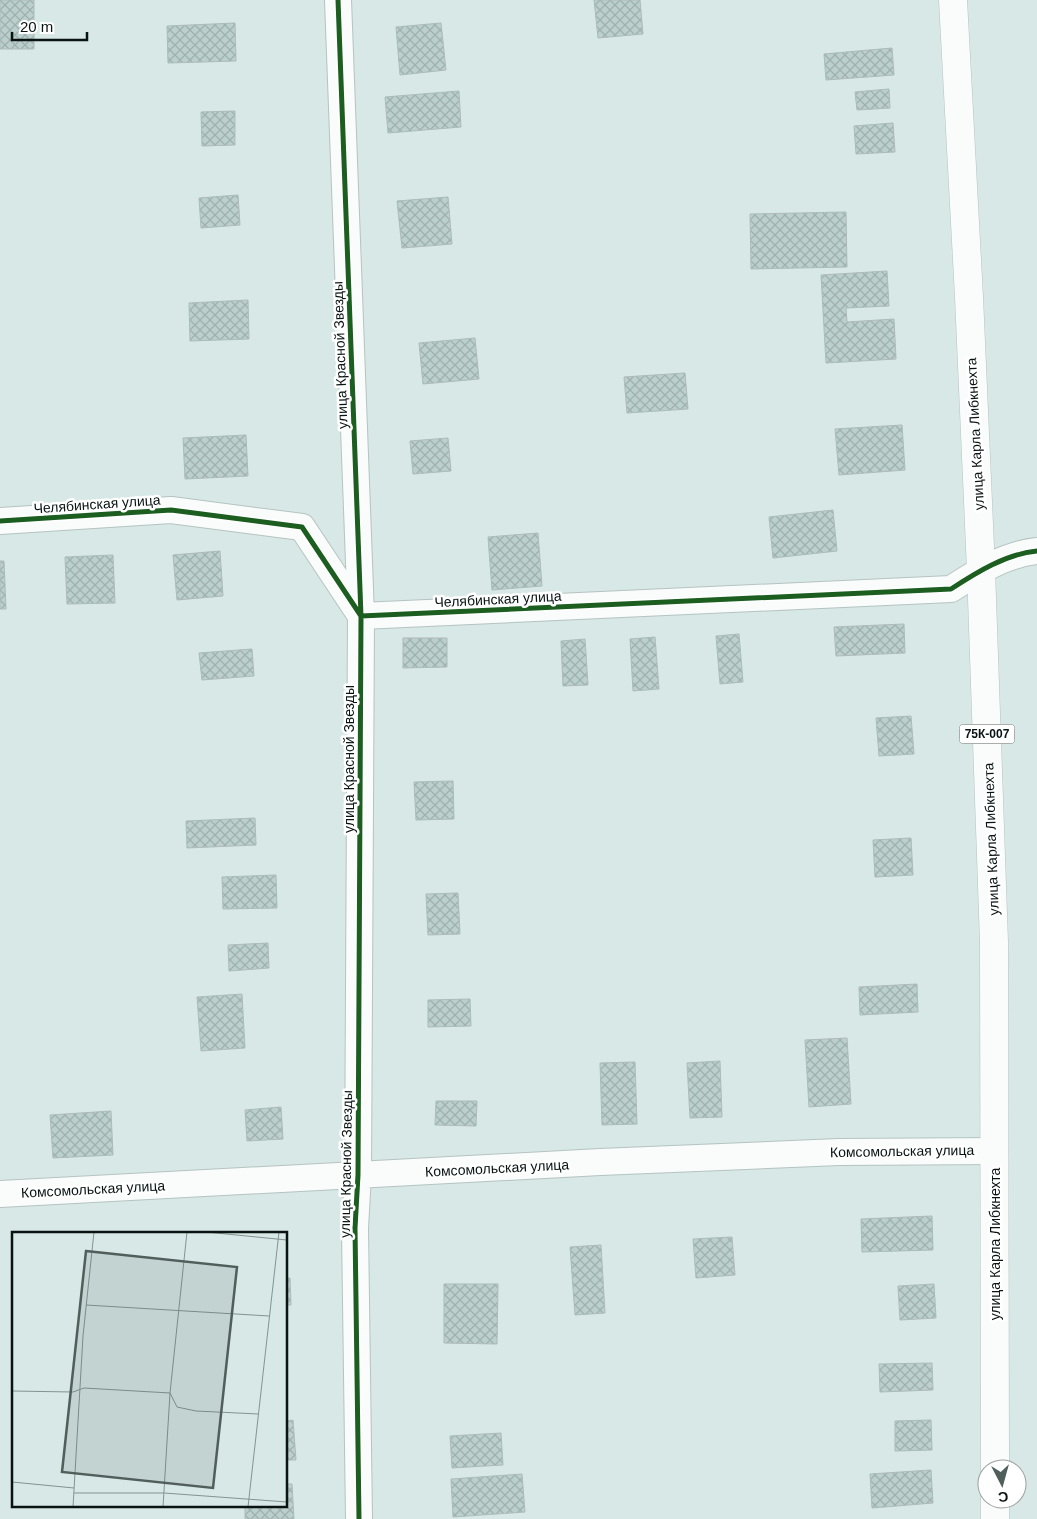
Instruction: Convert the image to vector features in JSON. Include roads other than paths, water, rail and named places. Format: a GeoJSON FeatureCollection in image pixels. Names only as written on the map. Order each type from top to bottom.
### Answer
{"type":"FeatureCollection","features":[{"type":"Feature","properties":{"kind":"main road","name":"улица Карла Либкнехта"},"geometry":{"type":"LineString","coordinates":[[954,0],[982,570],[994,942],[995,1459]]}},
{"type":"Feature","properties":{"kind":"street","name":"улица Красной Звезды"},"geometry":{"type":"LineString","coordinates":[[338,0],[361,616],[358,1175],[355,1228],[359,1519]]}},
{"type":"Feature","properties":{"kind":"street","name":"Челябинская улица"},"geometry":{"type":"LineString","coordinates":[[0,521],[171,510],[302,527],[361,616],[951,589],[982,570],[1023,552],[1037,551]]}},
{"type":"Feature","properties":{"kind":"street","name":"Комсомольская улица"},"geometry":{"type":"LineString","coordinates":[[0,1194],[838,1152],[995,1151]]}}]}
